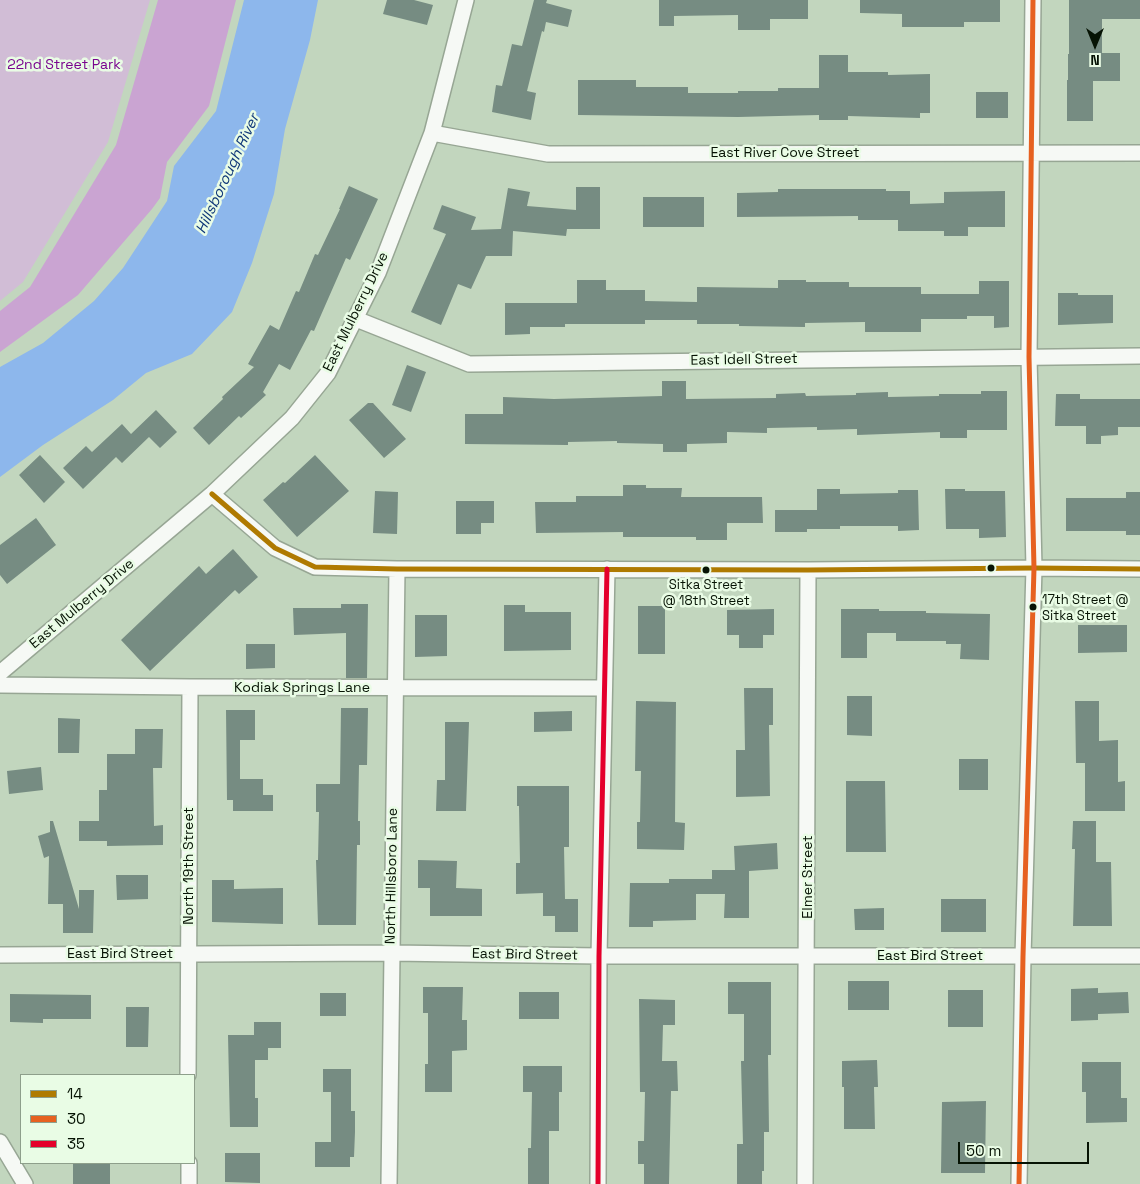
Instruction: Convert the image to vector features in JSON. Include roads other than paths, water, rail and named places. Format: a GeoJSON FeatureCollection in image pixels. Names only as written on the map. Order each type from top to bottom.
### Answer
{"type":"FeatureCollection","features":[{"type":"Feature","properties":{"kind":"street","name":"East Mulberry Drive"},"geometry":{"type":"LineString","coordinates":[[0,673],[212,494],[292,418],[328,373],[378,274],[432,133],[466,0]]}},
{"type":"Feature","properties":{"kind":"street"},"geometry":{"type":"LineString","coordinates":[[1019,1184],[1023,956],[1034,568],[1029,356],[1032,0]]}},
{"type":"Feature","properties":{"kind":"street","name":"East River Cove Street"},"geometry":{"type":"LineString","coordinates":[[432,133],[548,154],[1140,153]]}},
{"type":"Feature","properties":{"kind":"street","name":"East Idell Street"},"geometry":{"type":"LineString","coordinates":[[356,319],[469,364],[1140,356]]}},
{"type":"Feature","properties":{"kind":"street"},"geometry":{"type":"LineString","coordinates":[[212,494],[274,548],[315,567],[397,569],[808,570],[1034,568],[1140,570]]}},
{"type":"Feature","properties":{"kind":"street","name":"North Hillsboro Lane"},"geometry":{"type":"LineString","coordinates":[[389,1184],[397,569]]}},
{"type":"Feature","properties":{"kind":"street"},"geometry":{"type":"LineString","coordinates":[[598,1184],[599,956],[607,569]]}},
{"type":"Feature","properties":{"kind":"street","name":"Elmer Street"},"geometry":{"type":"LineString","coordinates":[[805,1184],[808,570]]}},
{"type":"Feature","properties":{"kind":"street","name":"Kodiak Springs Lane"},"geometry":{"type":"LineString","coordinates":[[0,685],[604,688]]}},
{"type":"Feature","properties":{"kind":"street","name":"North 19th Street"},"geometry":{"type":"LineString","coordinates":[[188,1074],[190,687]]}},
{"type":"Feature","properties":{"kind":"street","name":"East Bird Street"},"geometry":{"type":"LineString","coordinates":[[0,955],[392,953],[807,957],[1140,956]]}},
{"type":"Feature","properties":{"kind":"street"},"geometry":{"type":"LineString","coordinates":[[0,1142],[25,1184]]}},
{"type":"Feature","properties":{"kind":"street"},"geometry":{"type":"LineString","coordinates":[[189,1164],[189,1184]]}},
{"type":"Feature","properties":{"kind":"water","name":"Hillsborough River"},"geometry":{"type":"Polygon","coordinates":[[[244,0],[318,0],[310,40],[285,129],[274,194],[252,263],[232,312],[192,354],[146,373],[113,400],[43,445],[0,477],[0,367],[43,343],[94,301],[123,268],[167,201],[174,166],[216,111],[244,0]]]}},
{"type":"Feature","properties":{"kind":"place","name":"Sitka Street @ 18th Street"},"geometry":{"type":"Point","coordinates":[706,570]}},
{"type":"Feature","properties":{"kind":"place","name":"17th Street @ Sitka Street"},"geometry":{"type":"Point","coordinates":[1033,607]}},
{"type":"Feature","properties":{"kind":"park label","name":"22nd Street Park"},"geometry":{"type":"Point","coordinates":[64,65]}}]}
